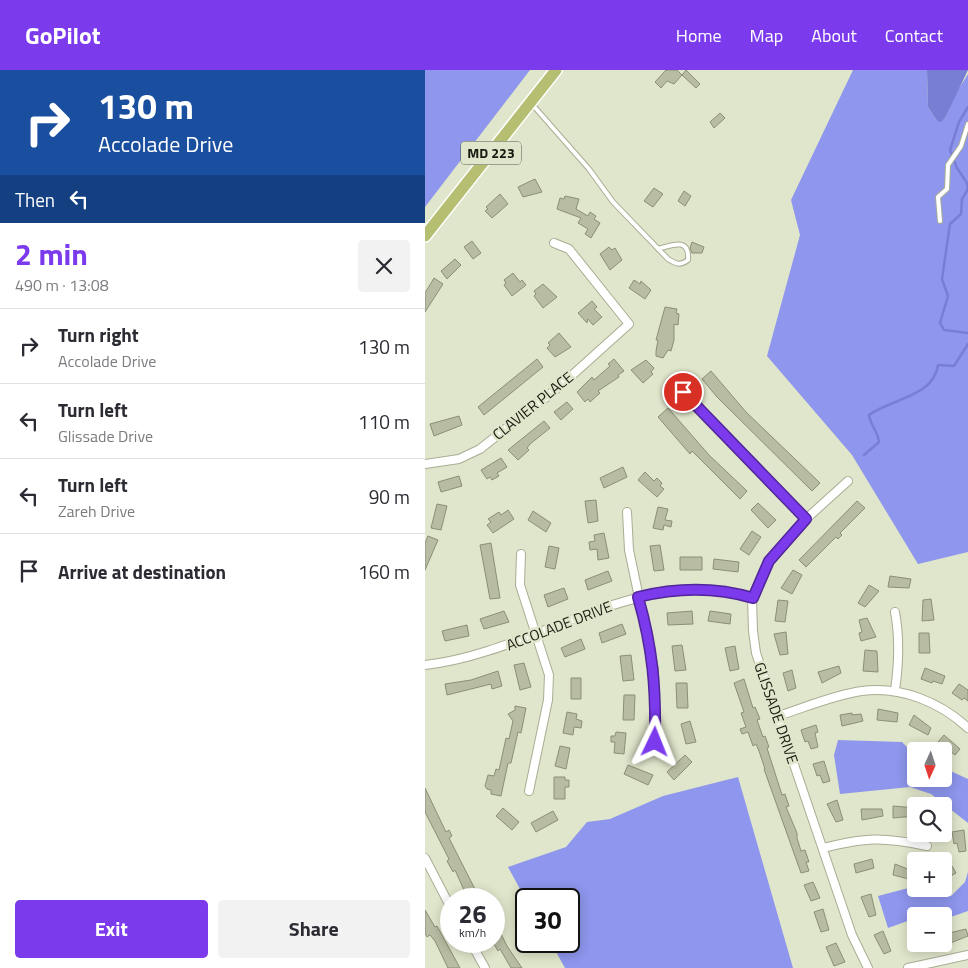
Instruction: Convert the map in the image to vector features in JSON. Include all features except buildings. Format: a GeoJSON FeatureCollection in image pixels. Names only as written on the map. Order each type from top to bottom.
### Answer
{"type":"FeatureCollection","features":[{"type":"Feature","properties":{"kind":"main road","name":"MD 223"},"geometry":{"type":"LineString","coordinates":[[425,236],[556,70]]}},
{"type":"Feature","properties":{"kind":"street","name":"CLAVIER PLACE"},"geometry":{"type":"LineString","coordinates":[[425,464],[459,459],[480,449],[559,387],[629,324],[569,249],[554,243]]}},
{"type":"Feature","properties":{"kind":"street"},"geometry":{"type":"LineString","coordinates":[[683,392],[806,519]]}},
{"type":"Feature","properties":{"kind":"street","name":"GLISSADE DRIVE"},"geometry":{"type":"LineString","coordinates":[[847,481],[806,519],[769,561],[753,598],[753,631],[756,653],[777,716],[852,934],[868,968]]}},
{"type":"Feature","properties":{"kind":"street"},"geometry":{"type":"LineString","coordinates":[[627,512],[629,550],[638,597],[648,632],[654,669],[655,742]]}},
{"type":"Feature","properties":{"kind":"street"},"geometry":{"type":"LineString","coordinates":[[521,554],[520,585],[549,676],[548,700],[529,791]]}},
{"type":"Feature","properties":{"kind":"street","name":"ACCOLADE DRIVE"},"geometry":{"type":"LineString","coordinates":[[425,665],[453,662],[488,653],[638,597],[657,592],[693,589],[753,598]]}},
{"type":"Feature","properties":{"kind":"street"},"geometry":{"type":"LineString","coordinates":[[895,612],[899,632],[899,662],[895,690]]}},
{"type":"Feature","properties":{"kind":"street"},"geometry":{"type":"LineString","coordinates":[[777,716],[862,690],[895,690],[932,702],[968,728]]}},
{"type":"Feature","properties":{"kind":"street"},"geometry":{"type":"LineString","coordinates":[[823,848],[870,838],[889,838],[927,846]]}},
{"type":"Feature","properties":{"kind":"street"},"geometry":{"type":"LineString","coordinates":[[425,858],[441,888]]}},
{"type":"Feature","properties":{"kind":"street"},"geometry":{"type":"LineString","coordinates":[[477,953],[485,968]]}},
{"type":"Feature","properties":{"kind":"street"},"geometry":{"type":"LineString","coordinates":[[908,968],[968,955]]}},
{"type":"Feature","properties":{"kind":"lane"},"geometry":{"type":"LineString","coordinates":[[531,103],[589,170],[613,202],[658,249],[676,264],[683,264],[688,260],[689,252],[686,247],[679,243],[658,249]]}},
{"type":"Feature","properties":{"kind":"lane"},"geometry":{"type":"LineString","coordinates":[[939,221],[939,197],[947,189],[947,166],[956,156],[968,124]]}},
{"type":"Feature","properties":{"kind":"shaded area"},"geometry":{"type":"Polygon","coordinates":[[[425,70],[530,70],[425,207],[425,70]]]}},
{"type":"Feature","properties":{"kind":"shaded area"},"geometry":{"type":"Polygon","coordinates":[[[853,70],[927,70],[928,107],[937,121],[946,116],[956,93],[968,74],[968,552],[918,564],[852,455],[767,356],[800,235],[791,200],[853,70]]]}},
{"type":"Feature","properties":{"kind":"shaded area"},"geometry":{"type":"Polygon","coordinates":[[[927,70],[968,70],[946,116],[941,122],[937,121],[928,107],[927,70]]]}},
{"type":"Feature","properties":{"kind":"shaded area"},"geometry":{"type":"Polygon","coordinates":[[[838,740],[902,742],[907,747],[907,787],[840,794],[834,755],[838,740]]]}},
{"type":"Feature","properties":{"kind":"shaded area"},"geometry":{"type":"Polygon","coordinates":[[[953,772],[968,779],[968,823],[952,810],[952,797],[935,797],[913,788],[953,788],[953,772]]]}},
{"type":"Feature","properties":{"kind":"shaded area"},"geometry":{"type":"Polygon","coordinates":[[[738,777],[793,968],[565,968],[557,953],[580,953],[580,888],[519,888],[508,867],[566,847],[587,822],[610,819],[663,796],[738,777]]]}},
{"type":"Feature","properties":{"kind":"shaded area"},"geometry":{"type":"Polygon","coordinates":[[[968,872],[968,911],[952,917],[952,907],[907,907],[907,921],[888,928],[878,896],[907,888],[907,897],[952,897],[965,882],[968,872]]]}},
{"type":"Feature","properties":{"kind":"waterway"},"geometry":{"type":"LineString","coordinates":[[968,107],[959,122],[950,150],[957,168],[967,183],[968,189],[962,199],[961,214],[950,224],[942,279],[948,296],[940,323],[944,330],[968,333]]}},
{"type":"Feature","properties":{"kind":"waterway"},"geometry":{"type":"LineString","coordinates":[[864,455],[879,442],[869,415],[920,391],[935,376],[938,365],[954,366],[968,344]]}},
{"type":"Feature","properties":{"kind":"route"},"geometry":{"type":"LineString","coordinates":[[655,742],[656,705],[654,669],[648,632],[638,597],[657,592],[693,589],[742,594],[753,598],[769,561],[806,519],[683,392]]}}]}
